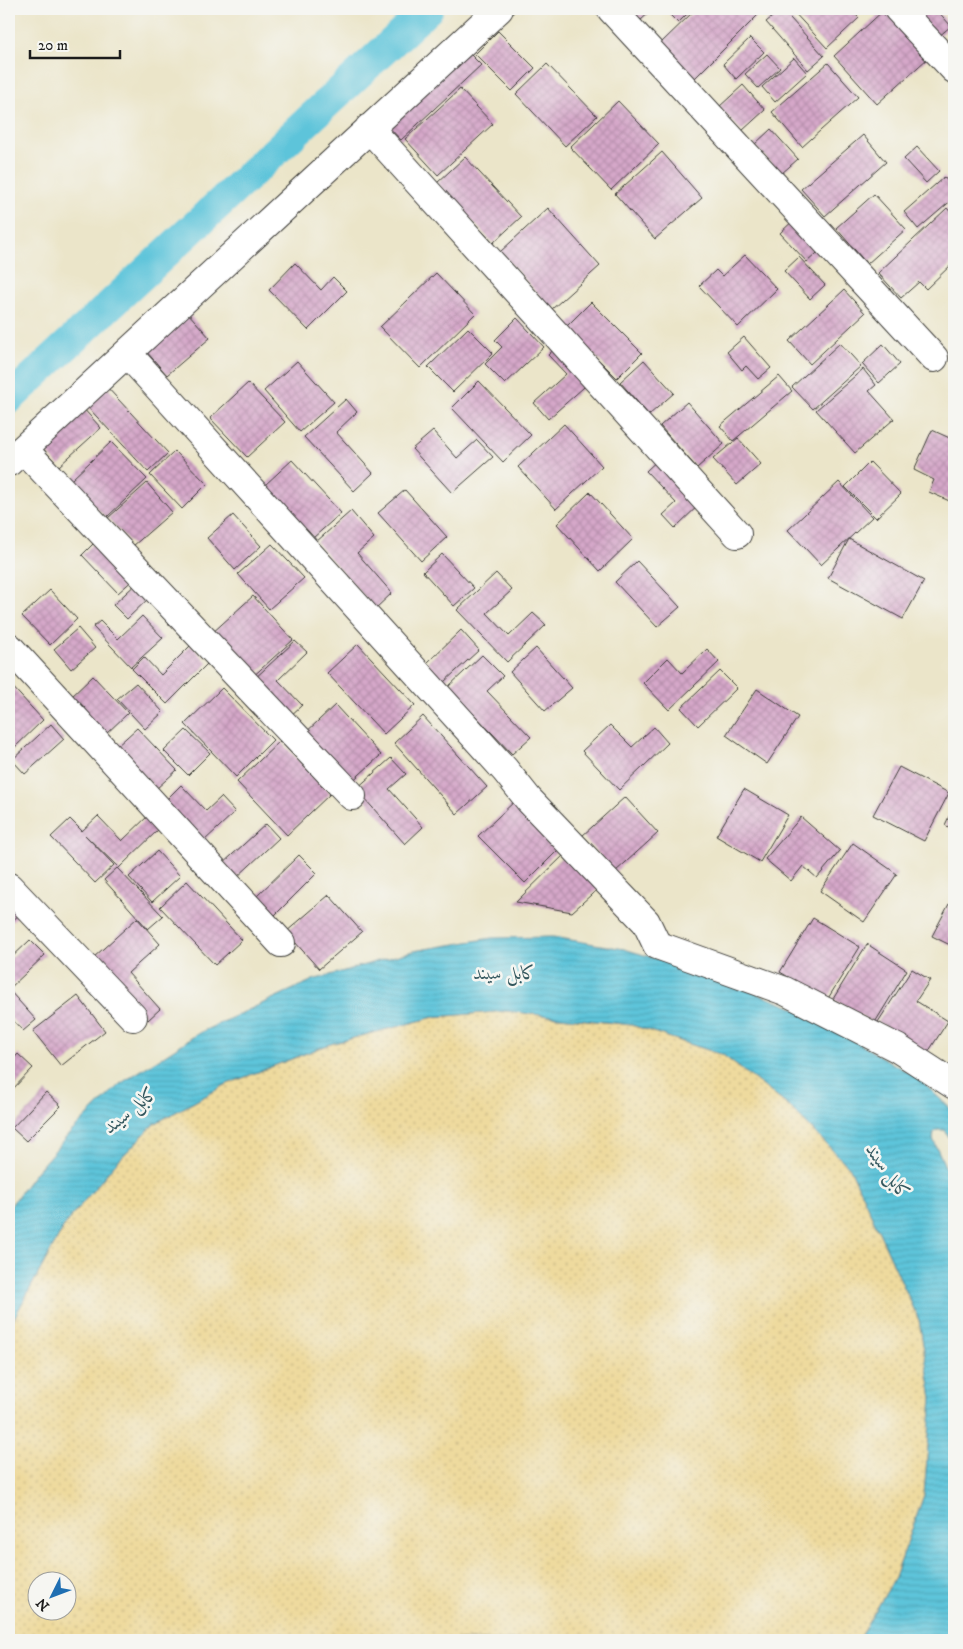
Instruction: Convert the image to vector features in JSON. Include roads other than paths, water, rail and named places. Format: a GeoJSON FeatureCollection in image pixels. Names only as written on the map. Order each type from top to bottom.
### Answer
{"type":"FeatureCollection","features":[{"type":"Feature","properties":{"kind":"street"},"geometry":{"type":"LineString","coordinates":[[352,796],[16,456],[500,9]]}},
{"type":"Feature","properties":{"kind":"street"},"geometry":{"type":"LineString","coordinates":[[611,9],[934,358]]}},
{"type":"Feature","properties":{"kind":"street"},"geometry":{"type":"LineString","coordinates":[[898,9],[954,69]]}},
{"type":"Feature","properties":{"kind":"street"},"geometry":{"type":"LineString","coordinates":[[369,128],[737,534]]}},
{"type":"Feature","properties":{"kind":"street"},"geometry":{"type":"LineString","coordinates":[[127,353],[505,770],[529,800],[646,922],[657,945],[785,991],[897,1048],[954,1085]]}},
{"type":"Feature","properties":{"kind":"street"},"geometry":{"type":"LineString","coordinates":[[9,647],[281,943]]}},
{"type":"Feature","properties":{"kind":"street"},"geometry":{"type":"LineString","coordinates":[[9,887],[133,1017]]}},
{"type":"Feature","properties":{"kind":"water","name":"کابل سيند"},"geometry":{"type":"Polygon","coordinates":[[[553,937],[624,949],[707,974],[809,1014],[919,1079],[954,1112],[954,1146],[945,1130],[934,1132],[933,1139],[954,1187],[954,1640],[858,1640],[895,1578],[924,1495],[932,1398],[919,1320],[850,1168],[790,1107],[723,1055],[632,1025],[506,1011],[434,1017],[330,1044],[227,1084],[154,1124],[114,1165],[66,1223],[9,1327],[9,1208],[34,1174],[71,1132],[120,1084],[199,1033],[313,980],[413,951],[492,938],[553,937]]]}},
{"type":"Feature","properties":{"kind":"waterway"},"geometry":{"type":"LineString","coordinates":[[9,399],[428,9]]}}]}
